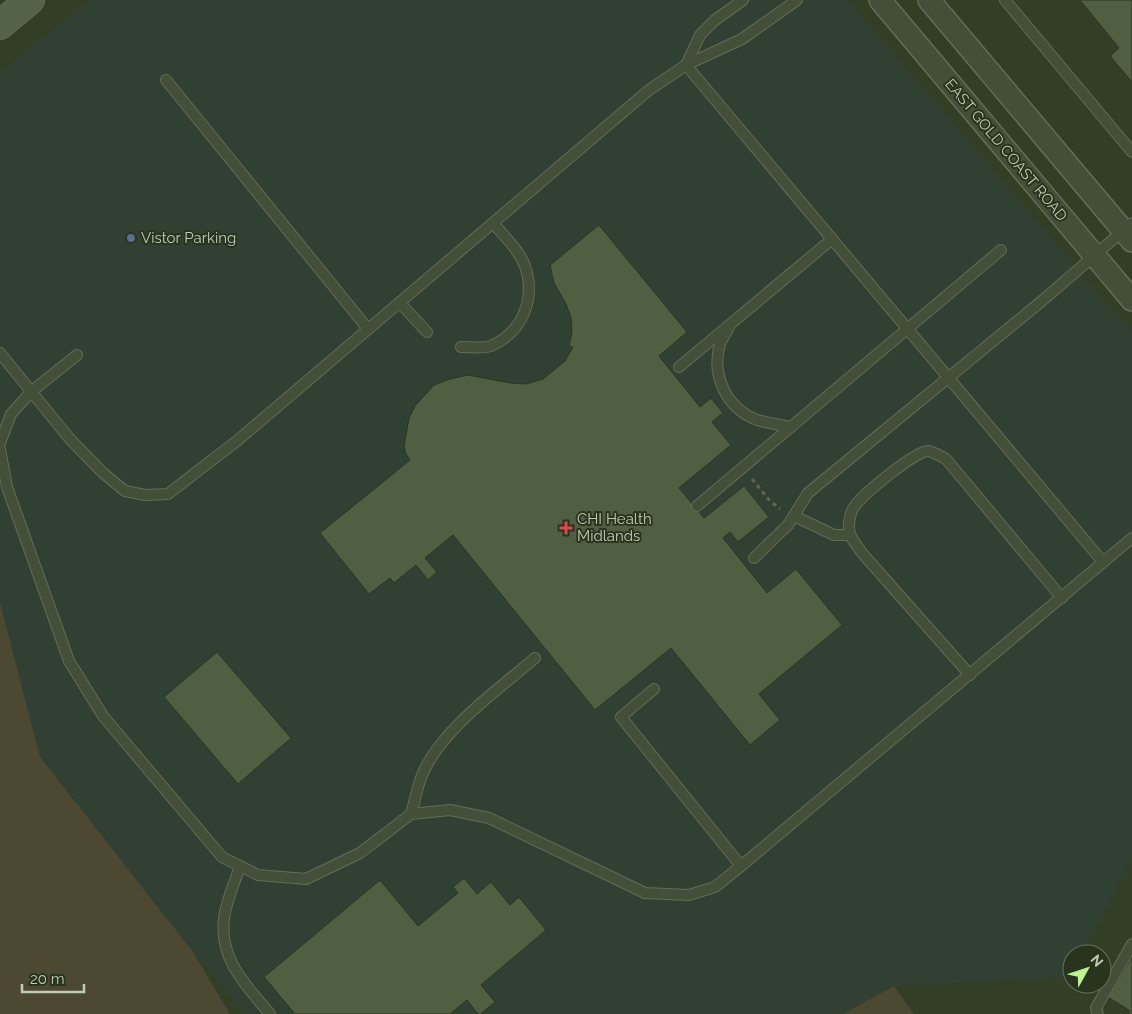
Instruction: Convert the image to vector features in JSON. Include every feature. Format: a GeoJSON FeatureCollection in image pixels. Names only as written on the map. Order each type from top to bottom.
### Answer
{"type":"FeatureCollection","features":[{"type":"Feature","properties":{"kind":"main road"},"geometry":{"type":"LineString","coordinates":[[0,25],[30,0]]}},
{"type":"Feature","properties":{"kind":"street","name":"EAST GOLD COAST ROAD"},"geometry":{"type":"LineString","coordinates":[[880,0],[1132,300]]}},
{"type":"Feature","properties":{"kind":"street"},"geometry":{"type":"LineString","coordinates":[[929,0],[1129,231]]}},
{"type":"Feature","properties":{"kind":"lane"},"geometry":{"type":"LineString","coordinates":[[686,65],[700,36],[716,20],[743,0]]}},
{"type":"Feature","properties":{"kind":"lane"},"geometry":{"type":"LineString","coordinates":[[0,353],[103,473],[125,490],[146,495],[168,494],[238,440],[649,90],[686,65],[742,39],[797,0]]}},
{"type":"Feature","properties":{"kind":"lane"},"geometry":{"type":"LineString","coordinates":[[1005,0],[1132,152]]}},
{"type":"Feature","properties":{"kind":"lane"},"geometry":{"type":"LineString","coordinates":[[686,65],[1103,562]]}},
{"type":"Feature","properties":{"kind":"lane"},"geometry":{"type":"LineString","coordinates":[[166,80],[368,329]]}},
{"type":"Feature","properties":{"kind":"lane"},"geometry":{"type":"LineString","coordinates":[[461,347],[490,347],[508,336],[523,318],[526,309],[530,291],[525,265],[510,241],[493,223]]}},
{"type":"Feature","properties":{"kind":"lane"},"geometry":{"type":"LineString","coordinates":[[754,558],[788,525],[808,493],[1036,306],[1094,255],[1129,231]]}},
{"type":"Feature","properties":{"kind":"lane"},"geometry":{"type":"LineString","coordinates":[[679,367],[831,240]]}},
{"type":"Feature","properties":{"kind":"lane"},"geometry":{"type":"LineString","coordinates":[[697,506],[1000,250]]}},
{"type":"Feature","properties":{"kind":"lane"},"geometry":{"type":"LineString","coordinates":[[400,302],[427,332]]}},
{"type":"Feature","properties":{"kind":"lane"},"geometry":{"type":"LineString","coordinates":[[730,324],[720,345],[718,377],[723,390],[742,411],[756,419],[791,427]]}},
{"type":"Feature","properties":{"kind":"lane"},"geometry":{"type":"LineString","coordinates":[[0,443],[11,414],[32,391],[77,355]]}},
{"type":"Feature","properties":{"kind":"lane"},"geometry":{"type":"LineString","coordinates":[[0,449],[7,487],[69,661],[103,716],[222,857],[258,875],[306,879],[360,853],[411,814],[450,810],[489,818],[645,893],[689,895],[715,887],[1132,538]]}},
{"type":"Feature","properties":{"kind":"lane"},"geometry":{"type":"LineString","coordinates":[[970,675],[862,553],[850,535],[849,525],[853,509],[862,497],[913,456],[927,451],[937,454],[946,460],[1062,598]]}},
{"type":"Feature","properties":{"kind":"lane"},"geometry":{"type":"LineString","coordinates":[[794,516],[834,535],[850,535]]}},
{"type":"Feature","properties":{"kind":"lane"},"geometry":{"type":"LineString","coordinates":[[411,814],[423,773],[440,746],[470,714],[535,658]]}},
{"type":"Feature","properties":{"kind":"lane"},"geometry":{"type":"LineString","coordinates":[[654,689],[621,717],[742,866]]}},
{"type":"Feature","properties":{"kind":"lane"},"geometry":{"type":"LineString","coordinates":[[240,866],[224,918],[226,948],[235,970],[270,1014]]}},
{"type":"Feature","properties":{"kind":"lane"},"geometry":{"type":"LineString","coordinates":[[1098,1014],[1096,1008],[1132,944]]}},
{"type":"Feature","properties":{"kind":"path"},"geometry":{"type":"LineString","coordinates":[[743,467],[778,508],[794,516]]}},
{"type":"Feature","properties":{"kind":"shaded area","name":"CHI Health Midlands"},"geometry":{"type":"Polygon","coordinates":[[[91,0],[847,0],[1132,333],[1132,858],[1087,944],[1062,944],[1062,977],[894,986],[843,1014],[245,1014],[0,722],[0,73],[91,0]]]}},
{"type":"Feature","properties":{"kind":"shaded area"},"geometry":{"type":"Polygon","coordinates":[[[0,603],[40,757],[193,952],[230,1014],[0,1014],[0,603]]]}},
{"type":"Feature","properties":{"kind":"shaded area"},"geometry":{"type":"Polygon","coordinates":[[[894,986],[914,1014],[843,1014],[894,986]]]}},
{"type":"Feature","properties":{"kind":"building"},"geometry":{"type":"Polygon","coordinates":[[[1080,0],[1132,0],[1132,82],[1110,56],[1119,48],[1080,0]]]}},
{"type":"Feature","properties":{"kind":"building"},"geometry":{"type":"Polygon","coordinates":[[[599,225],[687,332],[659,356],[700,407],[711,398],[723,413],[712,422],[731,445],[679,488],[704,518],[744,486],[769,517],[738,542],[730,532],[723,538],[767,593],[796,569],[842,625],[759,694],[780,720],[750,745],[671,648],[595,710],[453,535],[425,558],[437,572],[428,580],[416,565],[394,583],[390,578],[369,594],[320,533],[410,460],[404,446],[409,418],[415,406],[434,385],[468,375],[526,384],[543,379],[565,361],[573,347],[569,346],[572,332],[571,318],[566,304],[554,283],[550,265],[599,225]]]}},
{"type":"Feature","properties":{"kind":"building"},"geometry":{"type":"Polygon","coordinates":[[[217,652],[291,738],[238,784],[164,697],[217,652]]]}},
{"type":"Feature","properties":{"kind":"building"},"geometry":{"type":"Polygon","coordinates":[[[464,878],[477,894],[491,882],[510,905],[519,897],[546,930],[481,985],[495,1002],[481,1014],[478,1014],[467,1000],[450,1014],[295,1014],[264,977],[380,880],[418,926],[458,893],[453,887],[464,878]]]}},
{"type":"Feature","properties":{"kind":"building"},"geometry":{"type":"Polygon","coordinates":[[[1132,957],[1132,1014],[1128,1014],[1130,1011],[1108,997],[1112,994],[1112,990],[1132,957]]]}},
{"type":"Feature","properties":{"kind":"place","name":"Vistor Parking"},"geometry":{"type":"Point","coordinates":[131,238]}},
{"type":"Feature","properties":{"kind":"place","name":"CHI Health Midlands"},"geometry":{"type":"Point","coordinates":[566,528]}}]}
